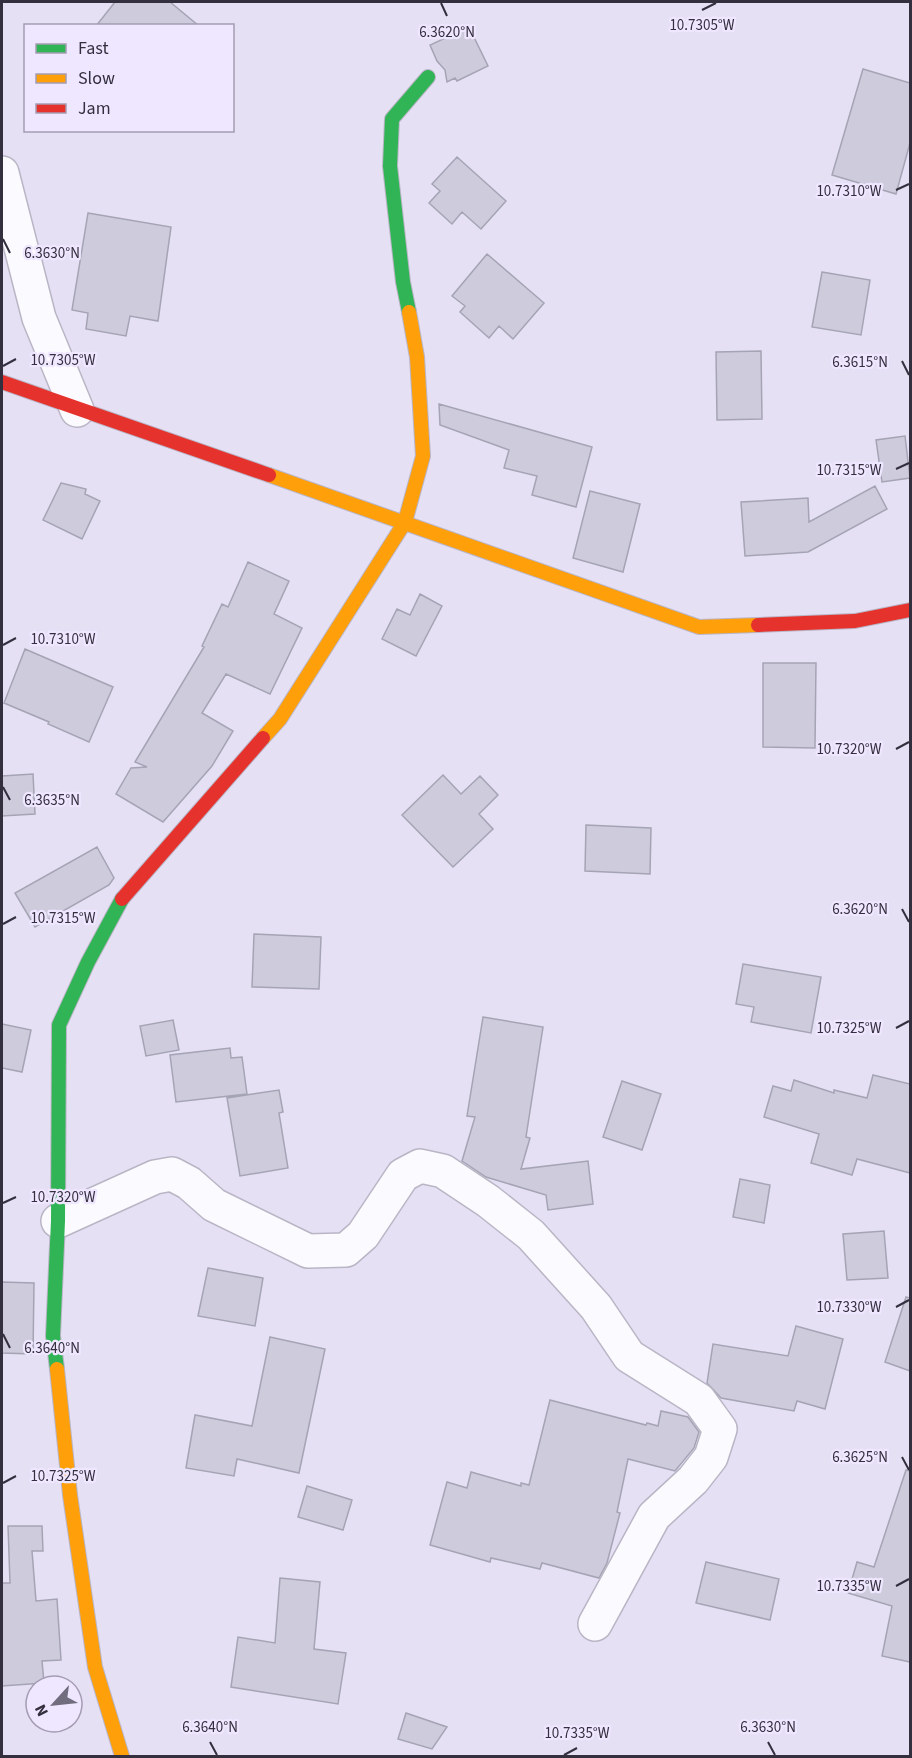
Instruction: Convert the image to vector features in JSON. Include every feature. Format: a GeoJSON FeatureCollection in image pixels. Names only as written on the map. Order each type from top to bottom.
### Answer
{"type":"FeatureCollection","features":[{"type":"Feature","properties":{"kind":"street"},"geometry":{"type":"LineString","coordinates":[[122,1756],[95,1667],[70,1495],[53,1336],[58,1221],[59,1025],[88,962],[125,894],[220,784],[280,719],[405,522],[423,456],[417,357],[403,282],[390,166],[392,119],[428,77]]}},
{"type":"Feature","properties":{"kind":"street"},"geometry":{"type":"LineString","coordinates":[[2,173],[39,318],[78,410]]}},
{"type":"Feature","properties":{"kind":"street"},"geometry":{"type":"LineString","coordinates":[[2,382],[699,627],[855,621],[910,610]]}},
{"type":"Feature","properties":{"kind":"street"},"geometry":{"type":"LineString","coordinates":[[58,1221],[155,1177],[172,1174],[189,1183],[214,1205],[308,1251],[346,1250],[363,1235],[403,1175],[420,1166],[442,1171],[488,1201],[531,1235],[596,1307],[629,1356],[699,1400],[720,1429],[711,1457],[693,1480],[654,1516],[595,1624]]}},
{"type":"Feature","properties":{"kind":"building"},"geometry":{"type":"Polygon","coordinates":[[[115,2],[170,2],[197,24],[98,24],[115,2]]]}},
{"type":"Feature","properties":{"kind":"building"},"geometry":{"type":"Polygon","coordinates":[[[469,27],[488,66],[457,81],[455,78],[447,82],[445,70],[437,61],[430,45],[469,27]]]}},
{"type":"Feature","properties":{"kind":"building"},"geometry":{"type":"Polygon","coordinates":[[[863,69],[910,83],[910,143],[896,194],[832,175],[863,69]]]}},
{"type":"Feature","properties":{"kind":"building"},"geometry":{"type":"Polygon","coordinates":[[[457,157],[506,201],[481,229],[462,212],[452,224],[429,203],[440,191],[432,184],[457,157]]]}},
{"type":"Feature","properties":{"kind":"building"},"geometry":{"type":"Polygon","coordinates":[[[88,213],[171,227],[158,321],[130,316],[126,336],[86,329],[88,313],[72,310],[88,213]]]}},
{"type":"Feature","properties":{"kind":"building"},"geometry":{"type":"Polygon","coordinates":[[[487,254],[544,303],[513,339],[499,326],[489,338],[460,312],[465,306],[452,296],[487,254]]]}},
{"type":"Feature","properties":{"kind":"building"},"geometry":{"type":"Polygon","coordinates":[[[822,272],[870,280],[861,335],[812,327],[822,272]]]}},
{"type":"Feature","properties":{"kind":"building"},"geometry":{"type":"Polygon","coordinates":[[[761,351],[762,419],[717,420],[716,352],[761,351]]]}},
{"type":"Feature","properties":{"kind":"building"},"geometry":{"type":"Polygon","coordinates":[[[439,404],[592,447],[576,507],[532,495],[537,476],[504,468],[509,450],[440,425],[439,404]]]}},
{"type":"Feature","properties":{"kind":"building"},"geometry":{"type":"Polygon","coordinates":[[[905,436],[910,478],[882,482],[876,440],[905,436]]]}},
{"type":"Feature","properties":{"kind":"building"},"geometry":{"type":"Polygon","coordinates":[[[61,483],[86,489],[85,494],[100,501],[82,539],[43,520],[61,483]]]}},
{"type":"Feature","properties":{"kind":"building"},"geometry":{"type":"Polygon","coordinates":[[[875,486],[887,509],[808,552],[745,556],[741,502],[808,498],[809,522],[875,486]]]}},
{"type":"Feature","properties":{"kind":"building"},"geometry":{"type":"Polygon","coordinates":[[[590,491],[640,504],[623,572],[573,558],[590,491]]]}},
{"type":"Feature","properties":{"kind":"building"},"geometry":{"type":"Polygon","coordinates":[[[248,562],[289,581],[274,614],[302,628],[270,694],[226,674],[202,713],[233,731],[212,766],[163,822],[116,794],[131,768],[147,767],[135,762],[204,647],[202,646],[222,604],[228,607],[248,562]]]}},
{"type":"Feature","properties":{"kind":"building"},"geometry":{"type":"Polygon","coordinates":[[[420,594],[442,606],[416,656],[382,639],[397,609],[410,615],[420,594]]]}},
{"type":"Feature","properties":{"kind":"building"},"geometry":{"type":"Polygon","coordinates":[[[25,649],[113,687],[89,742],[4,703],[25,649]]]}},
{"type":"Feature","properties":{"kind":"building"},"geometry":{"type":"Polygon","coordinates":[[[763,663],[816,663],[815,748],[763,747],[763,663]]]}},
{"type":"Feature","properties":{"kind":"building"},"geometry":{"type":"Polygon","coordinates":[[[33,774],[35,814],[2,816],[2,776],[33,774]]]}},
{"type":"Feature","properties":{"kind":"building"},"geometry":{"type":"Polygon","coordinates":[[[443,775],[461,794],[480,776],[498,795],[479,814],[493,829],[453,867],[402,815],[443,775]]]}},
{"type":"Feature","properties":{"kind":"building"},"geometry":{"type":"Polygon","coordinates":[[[586,825],[651,828],[650,874],[585,871],[586,825]]]}},
{"type":"Feature","properties":{"kind":"building"},"geometry":{"type":"Polygon","coordinates":[[[97,847],[114,878],[109,885],[35,927],[15,893],[97,847]]]}},
{"type":"Feature","properties":{"kind":"building"},"geometry":{"type":"Polygon","coordinates":[[[254,934],[321,937],[319,989],[252,987],[254,934]]]}},
{"type":"Feature","properties":{"kind":"building"},"geometry":{"type":"Polygon","coordinates":[[[743,964],[821,977],[811,1033],[751,1022],[754,1007],[736,1004],[743,964]]]}},
{"type":"Feature","properties":{"kind":"building"},"geometry":{"type":"Polygon","coordinates":[[[483,1017],[543,1027],[526,1137],[530,1138],[521,1169],[588,1161],[593,1204],[548,1210],[546,1195],[486,1177],[462,1161],[475,1117],[467,1116],[483,1017]]]}},
{"type":"Feature","properties":{"kind":"building"},"geometry":{"type":"Polygon","coordinates":[[[173,1020],[179,1050],[146,1056],[140,1026],[173,1020]]]}},
{"type":"Feature","properties":{"kind":"building"},"geometry":{"type":"Polygon","coordinates":[[[2,1024],[31,1030],[22,1072],[2,1068],[2,1024]]]}},
{"type":"Feature","properties":{"kind":"building"},"geometry":{"type":"Polygon","coordinates":[[[230,1048],[231,1058],[242,1057],[247,1094],[176,1102],[170,1055],[230,1048]]]}},
{"type":"Feature","properties":{"kind":"building"},"geometry":{"type":"Polygon","coordinates":[[[873,1075],[910,1084],[910,1173],[857,1159],[852,1175],[811,1163],[819,1134],[764,1117],[773,1086],[791,1091],[794,1080],[834,1093],[834,1090],[867,1098],[873,1075]]]}},
{"type":"Feature","properties":{"kind":"building"},"geometry":{"type":"Polygon","coordinates":[[[622,1081],[661,1094],[642,1150],[603,1137],[622,1081]]]}},
{"type":"Feature","properties":{"kind":"building"},"geometry":{"type":"Polygon","coordinates":[[[279,1090],[283,1112],[279,1113],[288,1168],[240,1176],[227,1098],[279,1090]]]}},
{"type":"Feature","properties":{"kind":"building"},"geometry":{"type":"Polygon","coordinates":[[[740,1179],[770,1185],[764,1223],[733,1217],[740,1179]]]}},
{"type":"Feature","properties":{"kind":"building"},"geometry":{"type":"Polygon","coordinates":[[[884,1231],[888,1278],[847,1280],[843,1234],[884,1231]]]}},
{"type":"Feature","properties":{"kind":"building"},"geometry":{"type":"Polygon","coordinates":[[[208,1268],[263,1278],[255,1326],[198,1316],[208,1268]]]}},
{"type":"Feature","properties":{"kind":"building"},"geometry":{"type":"Polygon","coordinates":[[[2,1282],[34,1283],[33,1354],[2,1353],[2,1282]]]}},
{"type":"Feature","properties":{"kind":"building"},"geometry":{"type":"Polygon","coordinates":[[[906,1297],[910,1298],[910,1371],[885,1362],[906,1297]]]}},
{"type":"Feature","properties":{"kind":"building"},"geometry":{"type":"Polygon","coordinates":[[[796,1326],[843,1339],[825,1409],[797,1401],[794,1411],[721,1398],[707,1383],[713,1344],[788,1356],[796,1326]]]}},
{"type":"Feature","properties":{"kind":"building"},"geometry":{"type":"Polygon","coordinates":[[[270,1337],[325,1349],[299,1473],[237,1459],[234,1476],[186,1468],[195,1415],[252,1426],[270,1337]]]}},
{"type":"Feature","properties":{"kind":"building"},"geometry":{"type":"Polygon","coordinates":[[[550,1400],[646,1425],[647,1423],[658,1426],[661,1411],[688,1417],[699,1432],[694,1448],[675,1471],[628,1459],[617,1512],[620,1513],[607,1563],[599,1578],[542,1563],[540,1569],[491,1558],[490,1562],[430,1545],[447,1482],[467,1488],[471,1472],[521,1486],[521,1483],[529,1485],[550,1400]]]}},
{"type":"Feature","properties":{"kind":"building"},"geometry":{"type":"Polygon","coordinates":[[[906,1470],[910,1471],[910,1662],[882,1656],[892,1606],[848,1593],[857,1562],[874,1567],[906,1470]]]}},
{"type":"Feature","properties":{"kind":"building"},"geometry":{"type":"Polygon","coordinates":[[[307,1486],[352,1500],[343,1530],[298,1517],[307,1486]]]}},
{"type":"Feature","properties":{"kind":"building"},"geometry":{"type":"Polygon","coordinates":[[[8,1526],[42,1526],[43,1551],[32,1551],[36,1601],[57,1599],[61,1660],[42,1661],[43,1674],[24,1674],[24,1684],[2,1686],[2,1583],[10,1583],[8,1526]]]}},
{"type":"Feature","properties":{"kind":"building"},"geometry":{"type":"Polygon","coordinates":[[[706,1562],[779,1579],[770,1620],[696,1603],[706,1562]]]}},
{"type":"Feature","properties":{"kind":"building"},"geometry":{"type":"Polygon","coordinates":[[[280,1578],[320,1582],[314,1649],[346,1653],[338,1704],[231,1687],[238,1637],[275,1643],[280,1578]]]}},
{"type":"Feature","properties":{"kind":"building"},"geometry":{"type":"Polygon","coordinates":[[[406,1713],[447,1727],[432,1749],[398,1739],[406,1713]]]}},
{"type":"Feature","properties":{"kind":"traffic: fast"},"geometry":{"type":"LineString","coordinates":[[409,312],[403,282],[390,166],[392,119],[428,77]]}},
{"type":"Feature","properties":{"kind":"traffic: fast"},"geometry":{"type":"LineString","coordinates":[[57,1369],[53,1336],[58,1221],[59,1025],[88,962],[122,899]]}},
{"type":"Feature","properties":{"kind":"traffic: slow"},"geometry":{"type":"LineString","coordinates":[[263,738],[280,719],[405,522],[423,456],[417,357],[409,312]]}},
{"type":"Feature","properties":{"kind":"traffic: slow"},"geometry":{"type":"LineString","coordinates":[[269,475],[699,627],[758,625]]}},
{"type":"Feature","properties":{"kind":"traffic: slow"},"geometry":{"type":"LineString","coordinates":[[57,1369],[70,1495],[95,1667],[122,1756]]}},
{"type":"Feature","properties":{"kind":"traffic: jam"},"geometry":{"type":"LineString","coordinates":[[2,382],[269,475]]}},
{"type":"Feature","properties":{"kind":"traffic: jam"},"geometry":{"type":"LineString","coordinates":[[758,625],[855,621],[910,610]]}},
{"type":"Feature","properties":{"kind":"traffic: jam"},"geometry":{"type":"LineString","coordinates":[[122,899],[263,738]]}}]}
